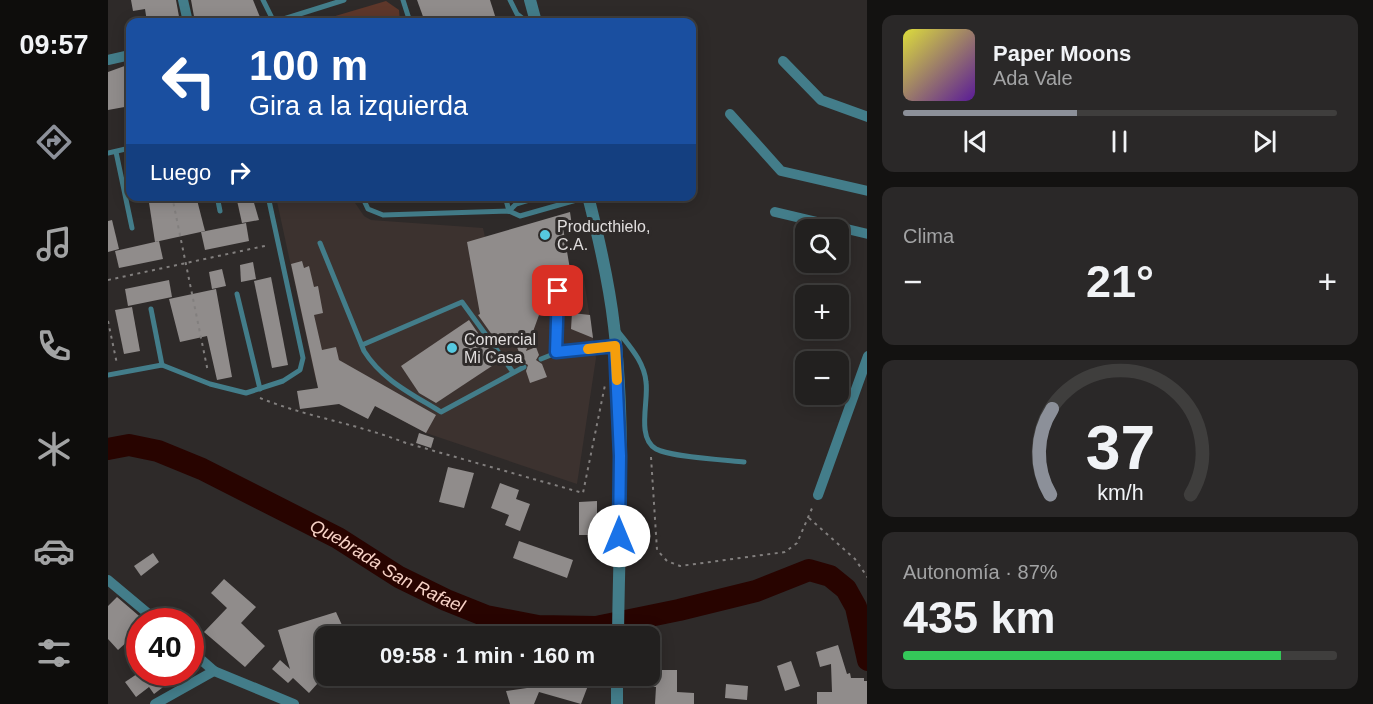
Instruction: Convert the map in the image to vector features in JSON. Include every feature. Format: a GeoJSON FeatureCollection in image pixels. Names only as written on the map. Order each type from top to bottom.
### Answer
{"type":"FeatureCollection","features":[{"type":"Feature","properties":{"kind":"street"},"geometry":{"type":"LineString","coordinates":[[183,0],[187,18]]}},
{"type":"Feature","properties":{"kind":"street"},"geometry":{"type":"LineString","coordinates":[[530,0],[535,18]]}},
{"type":"Feature","properties":{"kind":"street"},"geometry":{"type":"LineString","coordinates":[[108,60],[126,56]]}},
{"type":"Feature","properties":{"kind":"street"},"geometry":{"type":"LineString","coordinates":[[783,61],[821,100],[867,117]]}},
{"type":"Feature","properties":{"kind":"street"},"geometry":{"type":"LineString","coordinates":[[730,114],[781,171],[867,191]]}},
{"type":"Feature","properties":{"kind":"street"},"geometry":{"type":"LineString","coordinates":[[589,201],[603,257],[614,327],[620,456],[618,626]]}},
{"type":"Feature","properties":{"kind":"street"},"geometry":{"type":"LineString","coordinates":[[775,212],[867,234]]}},
{"type":"Feature","properties":{"kind":"street"},"geometry":{"type":"LineString","coordinates":[[818,495],[867,356]]}},
{"type":"Feature","properties":{"kind":"street"},"geometry":{"type":"LineString","coordinates":[[108,580],[142,608]]}},
{"type":"Feature","properties":{"kind":"street"},"geometry":{"type":"LineString","coordinates":[[204,662],[214,671],[294,704]]}},
{"type":"Feature","properties":{"kind":"street"},"geometry":{"type":"LineString","coordinates":[[155,704],[214,671]]}},
{"type":"Feature","properties":{"kind":"street"},"geometry":{"type":"LineString","coordinates":[[617,686],[617,704]]}},
{"type":"Feature","properties":{"kind":"lane"},"geometry":{"type":"LineString","coordinates":[[264,0],[272,18]]}},
{"type":"Feature","properties":{"kind":"lane"},"geometry":{"type":"LineString","coordinates":[[287,18],[344,0]]}},
{"type":"Feature","properties":{"kind":"lane"},"geometry":{"type":"LineString","coordinates":[[403,0],[409,18]]}},
{"type":"Feature","properties":{"kind":"lane"},"geometry":{"type":"LineString","coordinates":[[510,0],[517,14],[522,18]]}},
{"type":"Feature","properties":{"kind":"lane"},"geometry":{"type":"LineString","coordinates":[[108,153],[126,149]]}},
{"type":"Feature","properties":{"kind":"lane"},"geometry":{"type":"LineString","coordinates":[[116,152],[126,200]]}},
{"type":"Feature","properties":{"kind":"lane"},"geometry":{"type":"LineString","coordinates":[[126,201],[132,228]]}},
{"type":"Feature","properties":{"kind":"lane"},"geometry":{"type":"LineString","coordinates":[[218,201],[220,211]]}},
{"type":"Feature","properties":{"kind":"lane"},"geometry":{"type":"LineString","coordinates":[[108,375],[162,365],[210,384],[246,393],[260,390],[295,374],[303,363],[269,201]]}},
{"type":"Feature","properties":{"kind":"lane"},"geometry":{"type":"LineString","coordinates":[[364,201],[368,209],[384,215],[510,212],[520,216],[574,201]]}},
{"type":"Feature","properties":{"kind":"lane"},"geometry":{"type":"LineString","coordinates":[[507,201],[510,212]]}},
{"type":"Feature","properties":{"kind":"lane"},"geometry":{"type":"LineString","coordinates":[[510,212],[516,204],[526,201]]}},
{"type":"Feature","properties":{"kind":"lane"},"geometry":{"type":"LineString","coordinates":[[320,243],[362,345],[381,374],[441,412],[524,367]]}},
{"type":"Feature","properties":{"kind":"lane"},"geometry":{"type":"LineString","coordinates":[[556,352],[558,291]]}},
{"type":"Feature","properties":{"kind":"lane"},"geometry":{"type":"LineString","coordinates":[[237,294],[260,390]]}},
{"type":"Feature","properties":{"kind":"lane"},"geometry":{"type":"LineString","coordinates":[[362,345],[462,302],[513,372]]}},
{"type":"Feature","properties":{"kind":"lane"},"geometry":{"type":"LineString","coordinates":[[151,309],[162,365]]}},
{"type":"Feature","properties":{"kind":"lane"},"geometry":{"type":"LineString","coordinates":[[614,327],[642,366],[646,382],[646,434],[651,446],[666,452],[744,462]]}},
{"type":"Feature","properties":{"kind":"lane"},"geometry":{"type":"LineString","coordinates":[[541,359],[556,352],[615,346]]}},
{"type":"Feature","properties":{"kind":"path"},"geometry":{"type":"LineString","coordinates":[[173,201],[210,384]]}},
{"type":"Feature","properties":{"kind":"path"},"geometry":{"type":"LineString","coordinates":[[108,280],[278,243]]}},
{"type":"Feature","properties":{"kind":"path"},"geometry":{"type":"LineString","coordinates":[[108,321],[118,373]]}},
{"type":"Feature","properties":{"kind":"path"},"geometry":{"type":"LineString","coordinates":[[246,393],[286,409],[377,432],[406,443],[583,493],[606,382]]}},
{"type":"Feature","properties":{"kind":"path"},"geometry":{"type":"LineString","coordinates":[[651,446],[657,550],[667,561],[680,566],[785,552],[797,543],[818,495]]}},
{"type":"Feature","properties":{"kind":"path"},"geometry":{"type":"LineString","coordinates":[[808,518],[855,559],[867,578]]}},
{"type":"Feature","properties":{"kind":"shaded area"},"geometry":{"type":"Polygon","coordinates":[[[386,1],[399,10],[400,18],[329,18],[386,1]]]}},
{"type":"Feature","properties":{"kind":"shaded area","name":"Comercial Mi Casa"},"geometry":{"type":"Polygon","coordinates":[[[277,201],[354,201],[364,216],[371,220],[483,228],[485,237],[477,292],[583,273],[596,358],[577,484],[426,433],[326,380],[316,382],[277,201]]]}},
{"type":"Feature","properties":{"kind":"building"},"geometry":{"type":"Polygon","coordinates":[[[131,0],[176,0],[179,18],[146,18],[145,9],[133,11],[131,0]]]}},
{"type":"Feature","properties":{"kind":"building"},"geometry":{"type":"Polygon","coordinates":[[[191,0],[253,0],[260,18],[194,18],[191,0]]]}},
{"type":"Feature","properties":{"kind":"building"},"geometry":{"type":"Polygon","coordinates":[[[417,0],[490,0],[496,18],[424,18],[417,0]]]}},
{"type":"Feature","properties":{"kind":"building"},"geometry":{"type":"Polygon","coordinates":[[[126,65],[126,107],[108,110],[108,72],[126,65]]]}},
{"type":"Feature","properties":{"kind":"building"},"geometry":{"type":"Polygon","coordinates":[[[149,201],[197,201],[205,231],[155,242],[149,201]]]}},
{"type":"Feature","properties":{"kind":"building"},"geometry":{"type":"Polygon","coordinates":[[[237,201],[253,201],[259,220],[242,223],[237,201]]]}},
{"type":"Feature","properties":{"kind":"building"},"geometry":{"type":"Polygon","coordinates":[[[570,212],[572,226],[563,228],[571,275],[552,279],[526,351],[536,347],[539,355],[536,360],[542,364],[547,377],[530,383],[526,371],[528,365],[523,362],[517,347],[495,339],[478,315],[480,314],[467,242],[570,212]]]}},
{"type":"Feature","properties":{"kind":"building"},"geometry":{"type":"Polygon","coordinates":[[[112,220],[119,249],[108,252],[108,221],[112,220]]]}},
{"type":"Feature","properties":{"kind":"building"},"geometry":{"type":"Polygon","coordinates":[[[246,223],[249,241],[205,250],[201,232],[246,223]]]}},
{"type":"Feature","properties":{"kind":"building"},"geometry":{"type":"Polygon","coordinates":[[[159,241],[163,259],[119,268],[115,251],[159,241]]]}},
{"type":"Feature","properties":{"kind":"building"},"geometry":{"type":"Polygon","coordinates":[[[302,261],[304,268],[309,266],[314,287],[318,286],[323,313],[314,315],[322,350],[336,347],[339,360],[436,415],[426,433],[375,406],[368,419],[339,404],[300,409],[297,391],[318,388],[291,264],[302,261]]]}},
{"type":"Feature","properties":{"kind":"building"},"geometry":{"type":"Polygon","coordinates":[[[253,262],[256,279],[241,282],[240,265],[253,262]]]}},
{"type":"Feature","properties":{"kind":"building"},"geometry":{"type":"Polygon","coordinates":[[[222,269],[226,286],[212,289],[209,272],[222,269]]]}},
{"type":"Feature","properties":{"kind":"building"},"geometry":{"type":"Polygon","coordinates":[[[271,277],[288,365],[272,368],[254,281],[271,277]]]}},
{"type":"Feature","properties":{"kind":"building"},"geometry":{"type":"Polygon","coordinates":[[[169,280],[172,297],[128,306],[125,289],[169,280]]]}},
{"type":"Feature","properties":{"kind":"building"},"geometry":{"type":"Polygon","coordinates":[[[216,289],[232,377],[217,380],[207,336],[180,342],[169,299],[216,289]]]}},
{"type":"Feature","properties":{"kind":"building"},"geometry":{"type":"Polygon","coordinates":[[[132,307],[140,351],[124,354],[115,310],[132,307]]]}},
{"type":"Feature","properties":{"kind":"building"},"geometry":{"type":"Polygon","coordinates":[[[572,313],[590,315],[593,338],[571,329],[572,313]]]}},
{"type":"Feature","properties":{"kind":"building"},"geometry":{"type":"Polygon","coordinates":[[[469,320],[498,362],[436,403],[419,393],[401,366],[469,320]]]}},
{"type":"Feature","properties":{"kind":"building"},"geometry":{"type":"Polygon","coordinates":[[[419,433],[434,438],[431,448],[416,443],[419,433]]]}},
{"type":"Feature","properties":{"kind":"building"},"geometry":{"type":"Polygon","coordinates":[[[448,467],[474,473],[464,508],[439,502],[448,467]]]}},
{"type":"Feature","properties":{"kind":"building"},"geometry":{"type":"Polygon","coordinates":[[[500,483],[519,490],[516,499],[530,504],[520,531],[505,525],[509,515],[491,508],[500,483]]]}},
{"type":"Feature","properties":{"kind":"building"},"geometry":{"type":"Polygon","coordinates":[[[597,501],[597,535],[579,535],[579,502],[597,501]]]}},
{"type":"Feature","properties":{"kind":"building"},"geometry":{"type":"Polygon","coordinates":[[[519,541],[573,560],[567,578],[513,558],[519,541]]]}},
{"type":"Feature","properties":{"kind":"building"},"geometry":{"type":"Polygon","coordinates":[[[153,553],[159,562],[141,576],[134,566],[153,553]]]}},
{"type":"Feature","properties":{"kind":"building"},"geometry":{"type":"Polygon","coordinates":[[[224,579],[256,607],[241,623],[265,646],[245,667],[204,632],[227,608],[211,593],[224,579]]]}},
{"type":"Feature","properties":{"kind":"building"},"geometry":{"type":"Polygon","coordinates":[[[117,597],[130,608],[126,608],[126,643],[118,650],[108,639],[108,606],[117,597]]]}},
{"type":"Feature","properties":{"kind":"building"},"geometry":{"type":"Polygon","coordinates":[[[336,612],[342,626],[315,626],[315,686],[309,693],[293,678],[288,683],[272,669],[280,660],[290,669],[278,630],[336,612]]]}},
{"type":"Feature","properties":{"kind":"building"},"geometry":{"type":"Polygon","coordinates":[[[838,645],[847,674],[850,673],[851,678],[864,678],[864,681],[867,681],[867,704],[817,704],[817,692],[832,692],[831,664],[820,667],[816,652],[838,645]]]}},
{"type":"Feature","properties":{"kind":"building"},"geometry":{"type":"Polygon","coordinates":[[[791,661],[800,686],[785,691],[777,666],[791,661]]]}},
{"type":"Feature","properties":{"kind":"building"},"geometry":{"type":"Polygon","coordinates":[[[660,670],[677,670],[677,692],[694,693],[694,704],[655,704],[656,687],[631,687],[660,686],[660,670]]]}},
{"type":"Feature","properties":{"kind":"building"},"geometry":{"type":"Polygon","coordinates":[[[726,684],[748,686],[747,700],[725,698],[726,684]]]}},
{"type":"Feature","properties":{"kind":"building"},"geometry":{"type":"Polygon","coordinates":[[[128,686],[165,686],[154,694],[149,687],[136,697],[128,686]]]}},
{"type":"Feature","properties":{"kind":"building"},"geometry":{"type":"Polygon","coordinates":[[[528,686],[588,686],[581,704],[539,692],[534,704],[510,704],[506,691],[528,686]]]}},
{"type":"Feature","properties":{"kind":"waterway","name":"Quebrada San Rafael"},"geometry":{"type":"LineString","coordinates":[[108,449],[129,445],[158,451],[202,469],[338,538],[399,577],[446,600],[486,616],[538,626],[596,627],[679,610],[756,591],[809,570],[830,576],[846,589],[856,607],[867,656]]}},
{"type":"Feature","properties":{"kind":"slow traffic"},"geometry":{"type":"LineString","coordinates":[[588,349],[615,346],[617,380]]}},
{"type":"Feature","properties":{"kind":"place","name":"Producthielo, C.A."},"geometry":{"type":"Point","coordinates":[545,235]}},
{"type":"Feature","properties":{"kind":"place","name":"Comercial Mi Casa"},"geometry":{"type":"Point","coordinates":[452,348]}},
{"type":"Feature","properties":{"kind":"route"},"geometry":{"type":"LineString","coordinates":[[558,291],[556,352],[615,346],[620,456],[619,536]]}}]}
